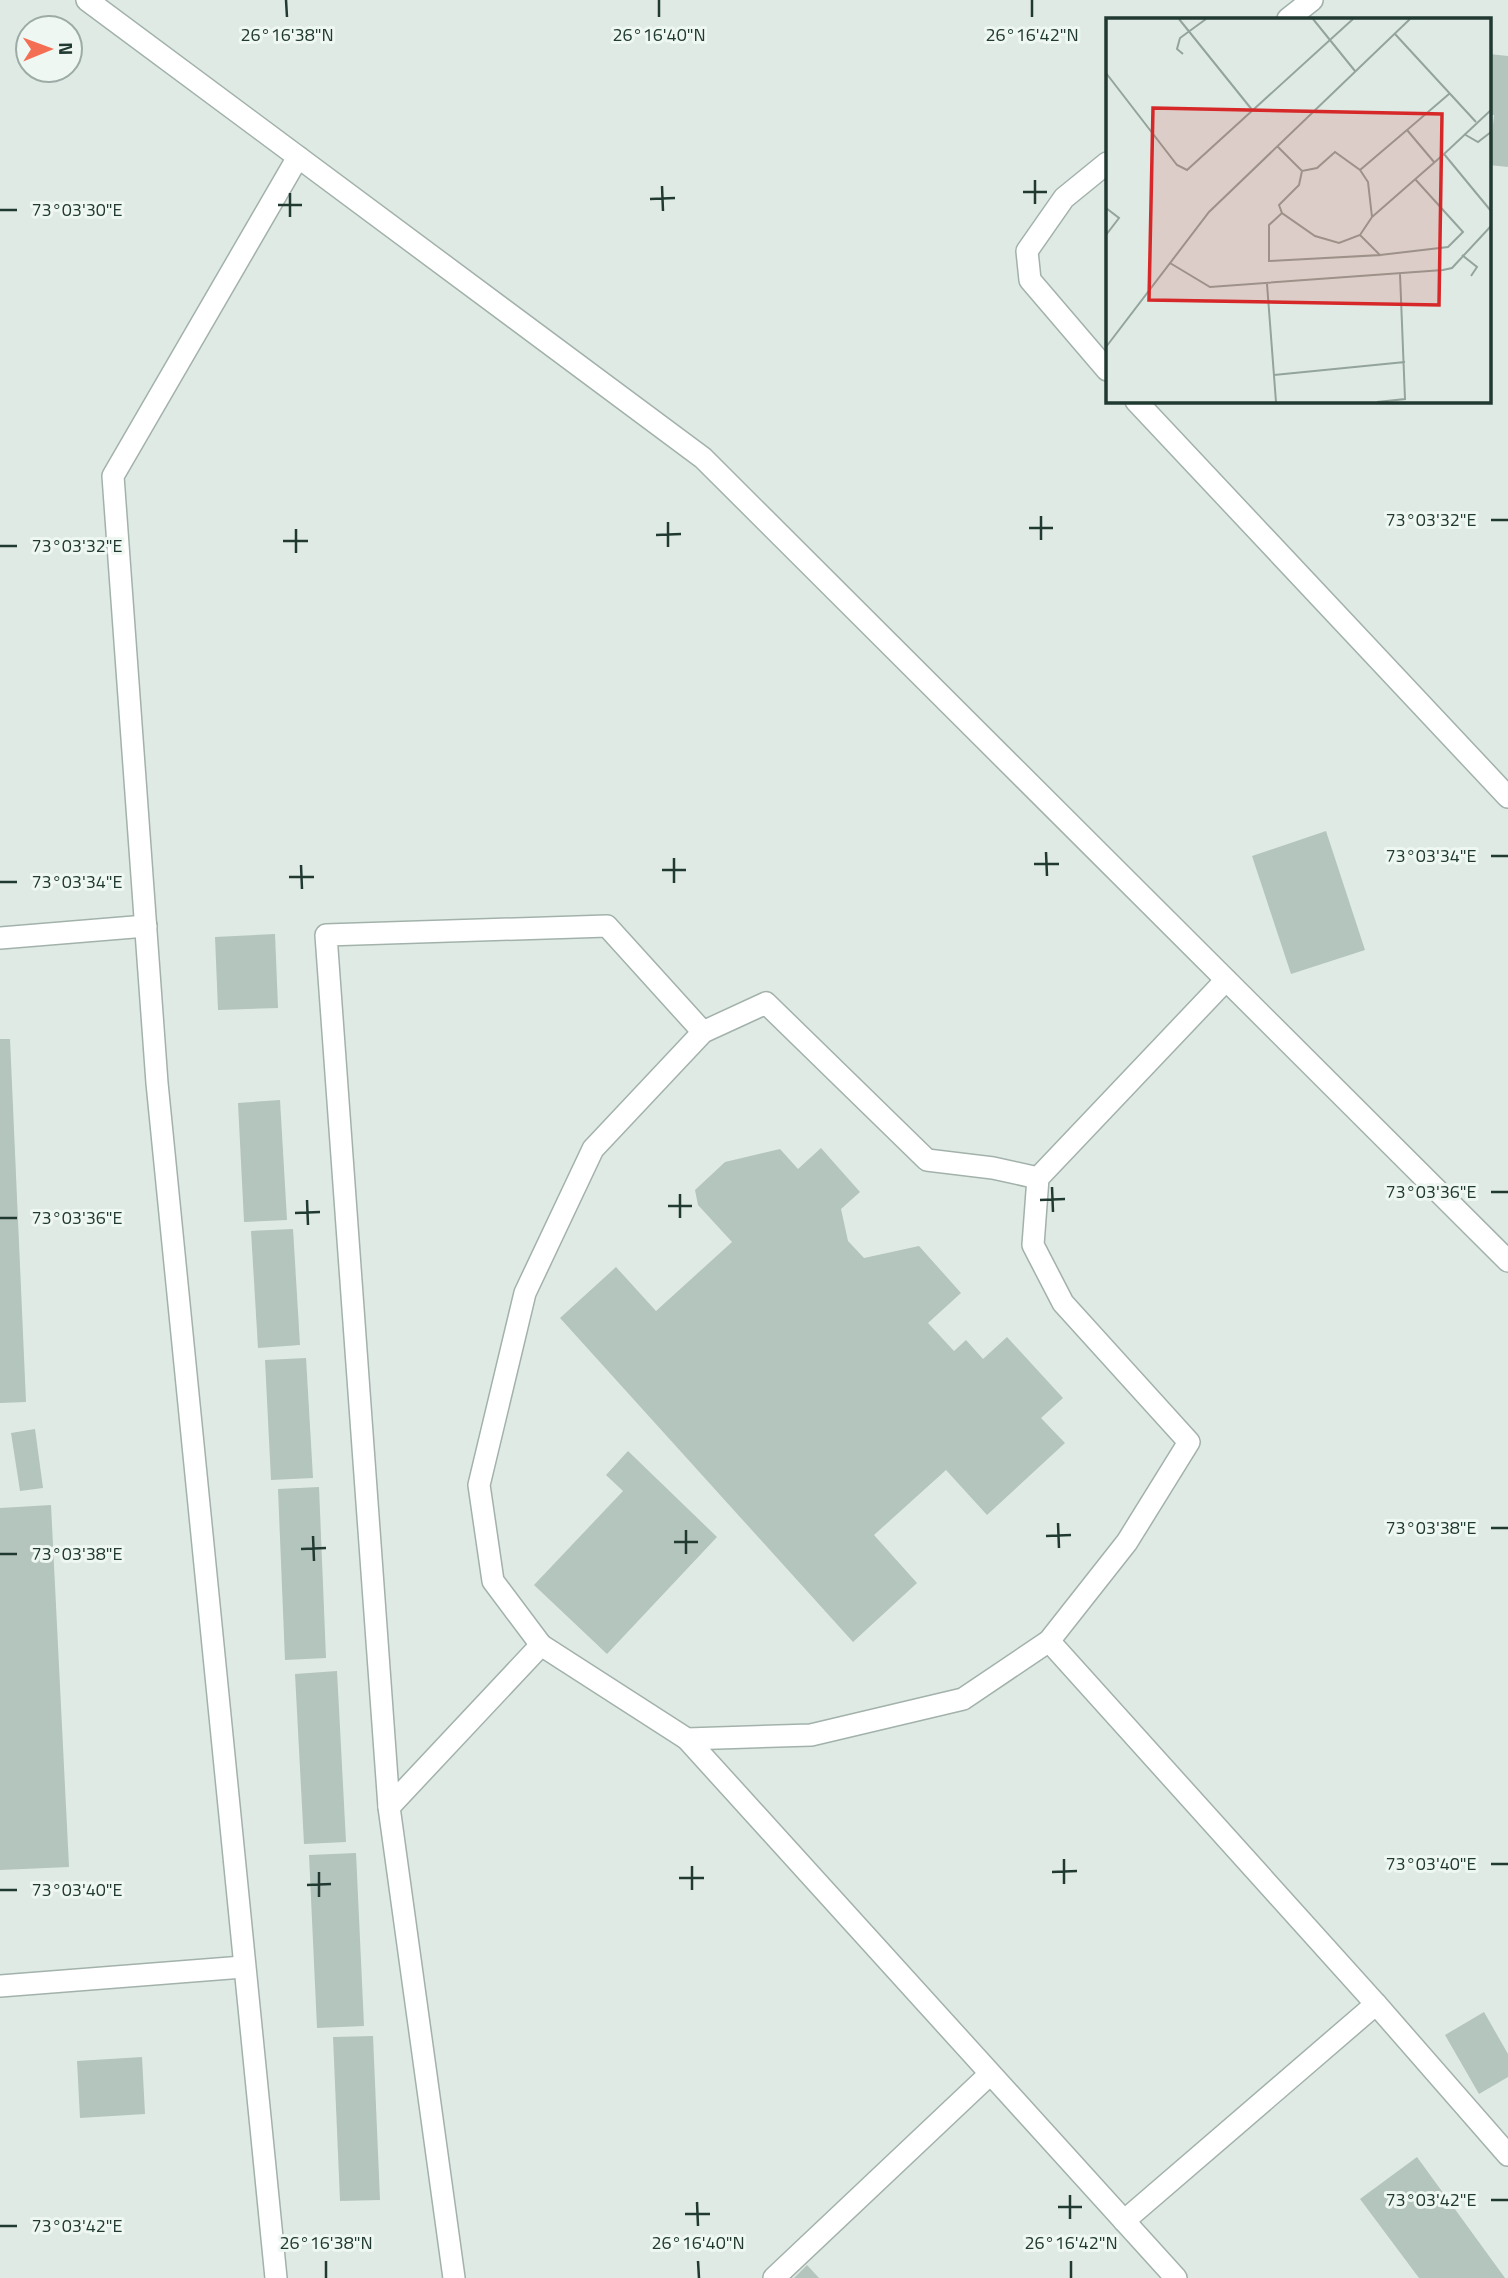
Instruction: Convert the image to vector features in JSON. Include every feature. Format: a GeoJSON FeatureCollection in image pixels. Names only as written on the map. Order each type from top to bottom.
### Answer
{"type":"FeatureCollection","features":[{"type":"Feature","properties":{"kind":"street"},"geometry":{"type":"LineString","coordinates":[[87,0],[703,458],[1508,1261]]}},
{"type":"Feature","properties":{"kind":"street"},"geometry":{"type":"LineString","coordinates":[[1289,18],[1312,0]]}},
{"type":"Feature","properties":{"kind":"street"},"geometry":{"type":"LineString","coordinates":[[276,2278],[243,1967],[159,1097],[113,476],[298,157]]}},
{"type":"Feature","properties":{"kind":"street"},"geometry":{"type":"LineString","coordinates":[[1106,164],[1064,198],[1027,251],[1030,280],[1106,369]]}},
{"type":"Feature","properties":{"kind":"street"},"geometry":{"type":"LineString","coordinates":[[1137,402],[1506,789]]}},
{"type":"Feature","properties":{"kind":"street"},"geometry":{"type":"LineString","coordinates":[[0,939],[146,926]]}},
{"type":"Feature","properties":{"kind":"street"},"geometry":{"type":"LineString","coordinates":[[454,2278],[389,1808],[326,935],[607,926],[703,1032]]}},
{"type":"Feature","properties":{"kind":"street"},"geometry":{"type":"LineString","coordinates":[[687,1740],[811,1735],[963,1699],[1049,1641],[1127,1542],[1189,1442],[1063,1303],[1033,1245],[1038,1178],[1226,979]]}},
{"type":"Feature","properties":{"kind":"street"},"geometry":{"type":"LineString","coordinates":[[1038,1178],[993,1168],[927,1160],[766,1003],[703,1032],[593,1149],[525,1293],[479,1485],[494,1581],[541,1645],[687,1740],[1176,2278]]}},
{"type":"Feature","properties":{"kind":"street"},"geometry":{"type":"LineString","coordinates":[[1049,1641],[1376,2004],[1508,2155]]}},
{"type":"Feature","properties":{"kind":"street"},"geometry":{"type":"LineString","coordinates":[[389,1808],[541,1645]]}},
{"type":"Feature","properties":{"kind":"street"},"geometry":{"type":"LineString","coordinates":[[0,1986],[243,1967]]}},
{"type":"Feature","properties":{"kind":"street"},"geometry":{"type":"LineString","coordinates":[[1125,2221],[1376,2004]]}},
{"type":"Feature","properties":{"kind":"street"},"geometry":{"type":"LineString","coordinates":[[774,2278],[990,2074]]}},
{"type":"Feature","properties":{"kind":"building"},"geometry":{"type":"Polygon","coordinates":[[[1490,54],[1508,56],[1508,167],[1490,165],[1494,115],[1490,115],[1490,54]]]}},
{"type":"Feature","properties":{"kind":"building"},"geometry":{"type":"Polygon","coordinates":[[[1326,831],[1365,950],[1291,974],[1252,856],[1326,831]]]}},
{"type":"Feature","properties":{"kind":"building"},"geometry":{"type":"Polygon","coordinates":[[[275,934],[278,1008],[218,1010],[215,937],[275,934]]]}},
{"type":"Feature","properties":{"kind":"building"},"geometry":{"type":"Polygon","coordinates":[[[0,1039],[10,1039],[26,1402],[0,1403],[0,1039]]]}},
{"type":"Feature","properties":{"kind":"building"},"geometry":{"type":"Polygon","coordinates":[[[280,1100],[287,1220],[244,1222],[238,1103],[280,1100]]]}},
{"type":"Feature","properties":{"kind":"building"},"geometry":{"type":"Polygon","coordinates":[[[821,1148],[860,1192],[841,1209],[848,1241],[864,1258],[919,1246],[961,1293],[928,1323],[954,1351],[966,1340],[983,1359],[1007,1337],[1063,1398],[1041,1418],[1065,1443],[987,1515],[946,1470],[874,1535],[917,1583],[853,1642],[560,1318],[616,1267],[656,1311],[732,1242],[698,1205],[695,1190],[725,1162],[780,1149],[798,1169],[821,1148]]]}},
{"type":"Feature","properties":{"kind":"building"},"geometry":{"type":"Polygon","coordinates":[[[293,1229],[300,1345],[258,1348],[251,1231],[293,1229]]]}},
{"type":"Feature","properties":{"kind":"building"},"geometry":{"type":"Polygon","coordinates":[[[306,1358],[313,1478],[271,1480],[265,1360],[306,1358]]]}},
{"type":"Feature","properties":{"kind":"building"},"geometry":{"type":"Polygon","coordinates":[[[35,1429],[43,1488],[20,1491],[11,1433],[35,1429]]]}},
{"type":"Feature","properties":{"kind":"building"},"geometry":{"type":"Polygon","coordinates":[[[628,1451],[717,1537],[607,1654],[534,1585],[623,1491],[606,1475],[628,1451]]]}},
{"type":"Feature","properties":{"kind":"building"},"geometry":{"type":"Polygon","coordinates":[[[319,1487],[326,1658],[285,1660],[278,1489],[319,1487]]]}},
{"type":"Feature","properties":{"kind":"building"},"geometry":{"type":"Polygon","coordinates":[[[51,1505],[69,1867],[0,1870],[0,1508],[51,1505]]]}},
{"type":"Feature","properties":{"kind":"building"},"geometry":{"type":"Polygon","coordinates":[[[337,1671],[346,1842],[304,1844],[295,1674],[337,1671]]]}},
{"type":"Feature","properties":{"kind":"building"},"geometry":{"type":"Polygon","coordinates":[[[356,1853],[364,2026],[317,2028],[309,1855],[356,1853]]]}},
{"type":"Feature","properties":{"kind":"building"},"geometry":{"type":"Polygon","coordinates":[[[1484,2012],[1508,2054],[1508,2077],[1479,2094],[1445,2035],[1484,2012]]]}},
{"type":"Feature","properties":{"kind":"building"},"geometry":{"type":"Polygon","coordinates":[[[373,2036],[380,2200],[340,2201],[333,2037],[373,2036]]]}},
{"type":"Feature","properties":{"kind":"building"},"geometry":{"type":"Polygon","coordinates":[[[142,2057],[145,2114],[80,2118],[77,2061],[142,2057]]]}},
{"type":"Feature","properties":{"kind":"building"},"geometry":{"type":"Polygon","coordinates":[[[1417,2157],[1505,2278],[1419,2278],[1360,2199],[1417,2157]]]}},
{"type":"Feature","properties":{"kind":"building"},"geometry":{"type":"Polygon","coordinates":[[[807,2265],[819,2278],[794,2278],[807,2265]]]}}]}
